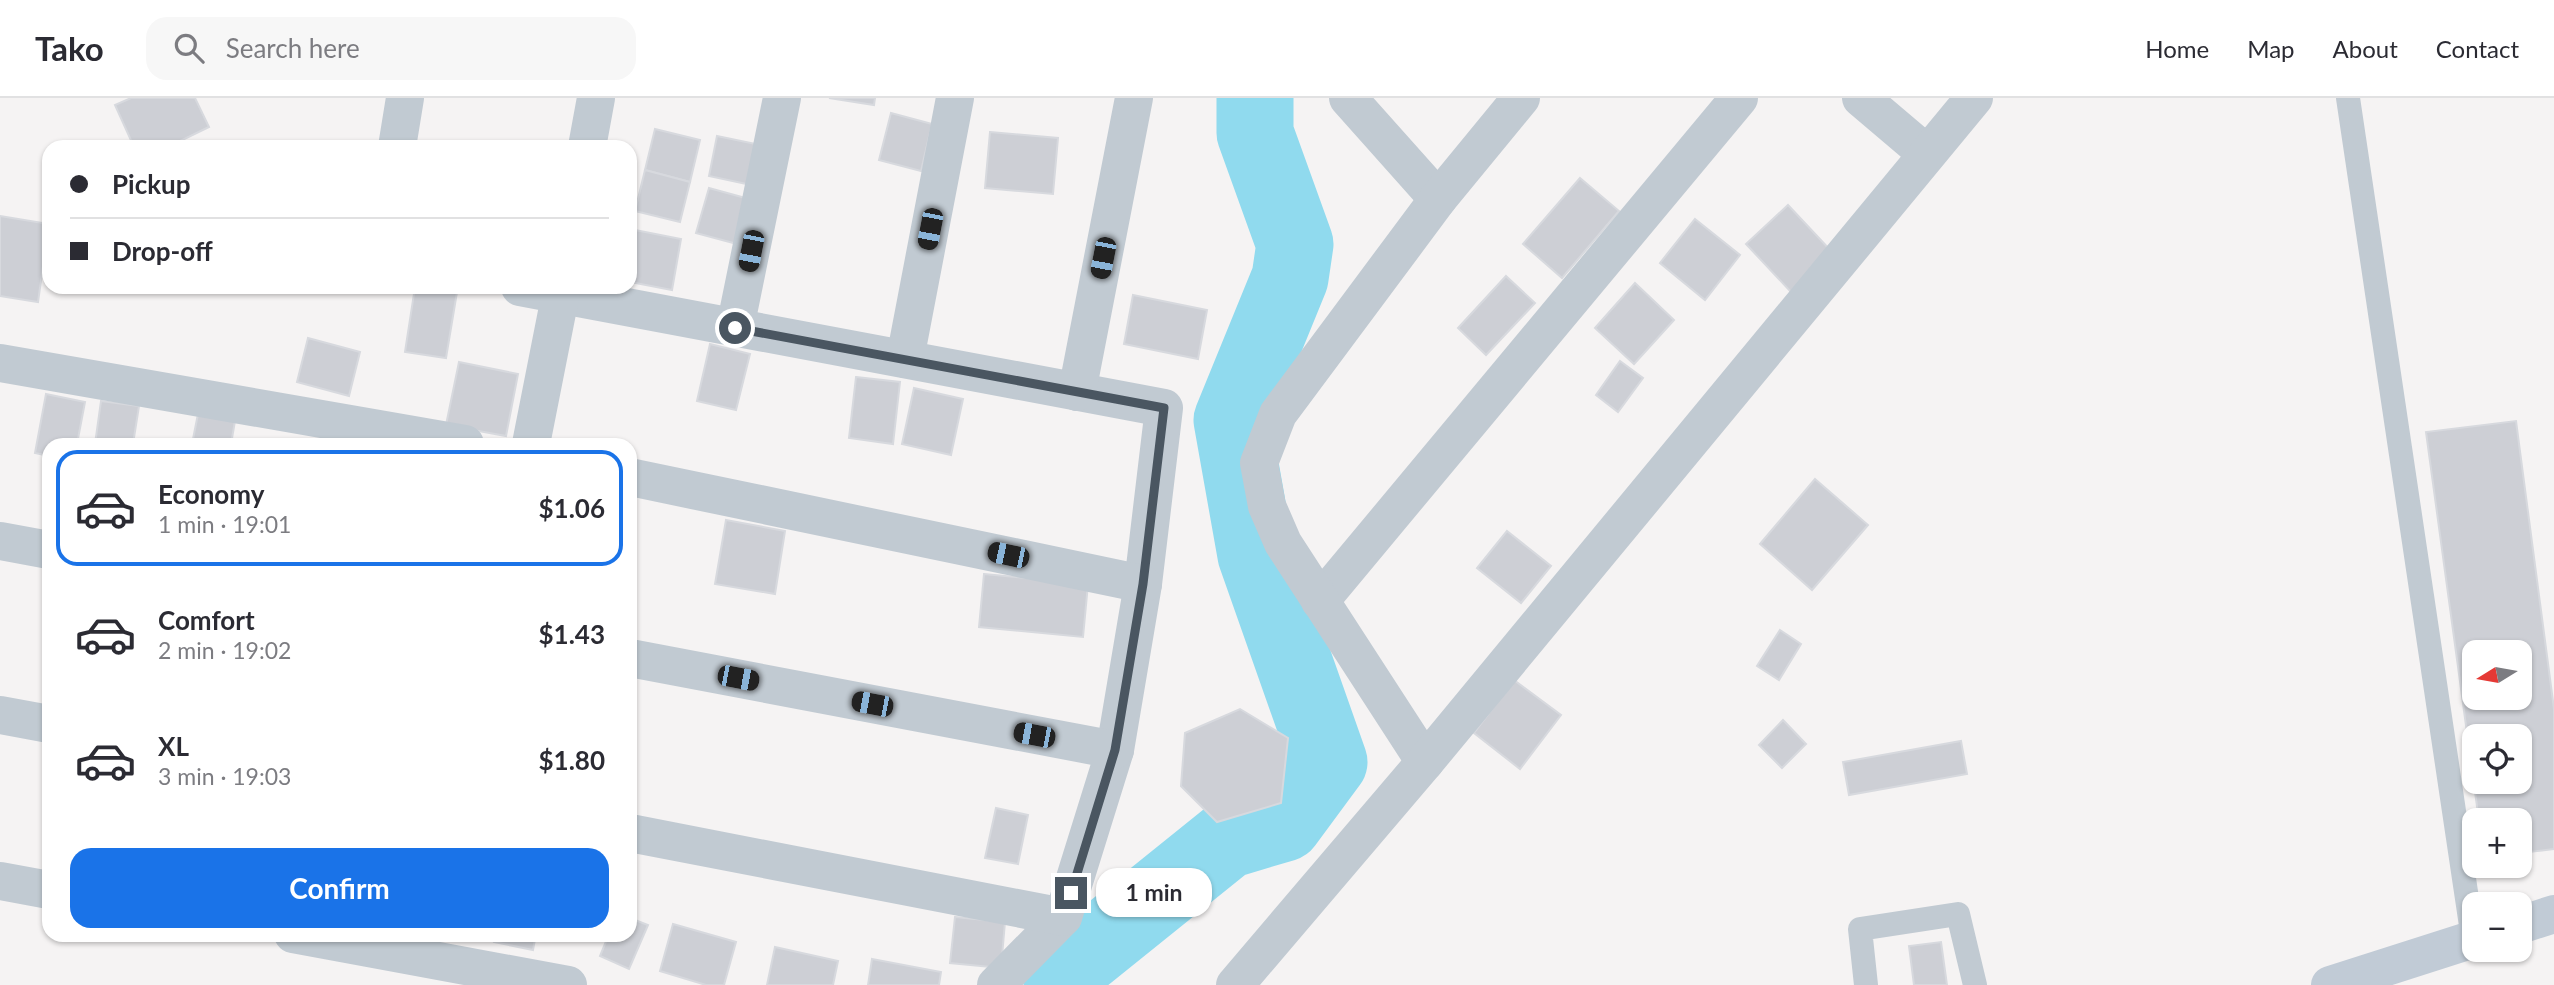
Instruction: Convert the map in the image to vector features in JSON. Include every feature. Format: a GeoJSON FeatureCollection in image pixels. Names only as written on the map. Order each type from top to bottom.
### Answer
{"type":"FeatureCollection","features":[{"type":"Feature","properties":{"kind":"main road"},"geometry":{"type":"LineString","coordinates":[[2532,921],[2554,914]]}},
{"type":"Feature","properties":{"kind":"main road"},"geometry":{"type":"LineString","coordinates":[[2330,985],[2462,943]]}},
{"type":"Feature","properties":{"kind":"street"},"geometry":{"type":"LineString","coordinates":[[398,140],[405,98]]}},
{"type":"Feature","properties":{"kind":"street"},"geometry":{"type":"LineString","coordinates":[[588,140],[596,98]]}},
{"type":"Feature","properties":{"kind":"street"},"geometry":{"type":"LineString","coordinates":[[735,328],[782,98]]}},
{"type":"Feature","properties":{"kind":"street"},"geometry":{"type":"LineString","coordinates":[[905,359],[955,98]]}},
{"type":"Feature","properties":{"kind":"street"},"geometry":{"type":"LineString","coordinates":[[1077,392],[1133,98]]}},
{"type":"Feature","properties":{"kind":"street"},"geometry":{"type":"LineString","coordinates":[[1348,98],[1438,199]]}},
{"type":"Feature","properties":{"kind":"street"},"geometry":{"type":"LineString","coordinates":[[1425,762],[1283,543],[1268,506],[1259,463],[1278,414],[1438,199],[1521,98]]}},
{"type":"Feature","properties":{"kind":"street"},"geometry":{"type":"LineString","coordinates":[[1320,601],[1739,98]]}},
{"type":"Feature","properties":{"kind":"street"},"geometry":{"type":"LineString","coordinates":[[1861,98],[1927,154]]}},
{"type":"Feature","properties":{"kind":"street"},"geometry":{"type":"LineString","coordinates":[[1235,985],[1425,762],[1974,98]]}},
{"type":"Feature","properties":{"kind":"street"},"geometry":{"type":"LineString","coordinates":[[532,438],[561,294]]}},
{"type":"Feature","properties":{"kind":"street"},"geometry":{"type":"LineString","coordinates":[[576,294],[735,328],[1164,408],[1143,584],[1115,750],[1063,917],[996,985]]}},
{"type":"Feature","properties":{"kind":"street"},"geometry":{"type":"LineString","coordinates":[[0,363],[431,438]]}},
{"type":"Feature","properties":{"kind":"street"},"geometry":{"type":"LineString","coordinates":[[637,478],[1143,584]]}},
{"type":"Feature","properties":{"kind":"street"},"geometry":{"type":"LineString","coordinates":[[0,541],[42,549]]}},
{"type":"Feature","properties":{"kind":"street"},"geometry":{"type":"LineString","coordinates":[[637,659],[1115,750]]}},
{"type":"Feature","properties":{"kind":"street"},"geometry":{"type":"LineString","coordinates":[[0,715],[42,723]]}},
{"type":"Feature","properties":{"kind":"street"},"geometry":{"type":"LineString","coordinates":[[637,834],[1063,917]]}},
{"type":"Feature","properties":{"kind":"street"},"geometry":{"type":"LineString","coordinates":[[0,881],[42,889]]}},
{"type":"Feature","properties":{"kind":"street"},"geometry":{"type":"LineString","coordinates":[[337,942],[568,985]]}},
{"type":"Feature","properties":{"kind":"lane"},"geometry":{"type":"LineString","coordinates":[[2348,98],[2467,892]]}},
{"type":"Feature","properties":{"kind":"lane"},"geometry":{"type":"LineString","coordinates":[[1866,985],[1860,929],[1958,914],[1975,985]]}},
{"type":"Feature","properties":{"kind":"building"},"geometry":{"type":"Polygon","coordinates":[[[131,98],[195,98],[209,127],[182,140],[131,140],[115,105],[131,98]]]}},
{"type":"Feature","properties":{"kind":"building"},"geometry":{"type":"Polygon","coordinates":[[[829,98],[875,98],[874,105],[829,98]]]}},
{"type":"Feature","properties":{"kind":"building"},"geometry":{"type":"Polygon","coordinates":[[[891,113],[932,124],[921,171],[879,160],[891,113]]]}},
{"type":"Feature","properties":{"kind":"building"},"geometry":{"type":"Polygon","coordinates":[[[655,129],[700,140],[690,182],[645,170],[655,129]]]}},
{"type":"Feature","properties":{"kind":"building"},"geometry":{"type":"Polygon","coordinates":[[[990,132],[1058,138],[1053,194],[985,188],[990,132]]]}},
{"type":"Feature","properties":{"kind":"building"},"geometry":{"type":"Polygon","coordinates":[[[717,136],[765,146],[756,186],[709,176],[717,136]]]}},
{"type":"Feature","properties":{"kind":"building"},"geometry":{"type":"Polygon","coordinates":[[[645,170],[690,182],[680,222],[637,211],[645,170]]]}},
{"type":"Feature","properties":{"kind":"building"},"geometry":{"type":"Polygon","coordinates":[[[1580,178],[1619,211],[1562,278],[1523,244],[1580,178]]]}},
{"type":"Feature","properties":{"kind":"building"},"geometry":{"type":"Polygon","coordinates":[[[709,188],[749,199],[737,244],[696,233],[709,188]]]}},
{"type":"Feature","properties":{"kind":"building"},"geometry":{"type":"Polygon","coordinates":[[[1788,205],[1833,253],[1792,293],[1746,244],[1788,205]]]}},
{"type":"Feature","properties":{"kind":"building"},"geometry":{"type":"Polygon","coordinates":[[[0,216],[42,223],[42,274],[38,302],[0,296],[0,216]]]}},
{"type":"Feature","properties":{"kind":"building"},"geometry":{"type":"Polygon","coordinates":[[[1695,219],[1740,255],[1705,300],[1660,263],[1695,219]]]}},
{"type":"Feature","properties":{"kind":"building"},"geometry":{"type":"Polygon","coordinates":[[[637,230],[681,239],[672,290],[637,283],[637,230]]]}},
{"type":"Feature","properties":{"kind":"building"},"geometry":{"type":"Polygon","coordinates":[[[1506,276],[1535,303],[1486,355],[1458,328],[1506,276]]]}},
{"type":"Feature","properties":{"kind":"building"},"geometry":{"type":"Polygon","coordinates":[[[1635,283],[1674,320],[1634,364],[1595,328],[1635,283]]]}},
{"type":"Feature","properties":{"kind":"building"},"geometry":{"type":"Polygon","coordinates":[[[414,294],[457,294],[446,358],[405,352],[414,294]]]}},
{"type":"Feature","properties":{"kind":"building"},"geometry":{"type":"Polygon","coordinates":[[[1133,295],[1207,310],[1198,359],[1124,344],[1133,295]]]}},
{"type":"Feature","properties":{"kind":"building"},"geometry":{"type":"Polygon","coordinates":[[[308,338],[360,352],[349,396],[297,382],[308,338]]]}},
{"type":"Feature","properties":{"kind":"building"},"geometry":{"type":"Polygon","coordinates":[[[710,344],[750,354],[736,410],[697,401],[710,344]]]}},
{"type":"Feature","properties":{"kind":"building"},"geometry":{"type":"Polygon","coordinates":[[[1620,361],[1643,378],[1618,412],[1596,395],[1620,361]]]}},
{"type":"Feature","properties":{"kind":"building"},"geometry":{"type":"Polygon","coordinates":[[[459,362],[518,374],[506,436],[446,425],[459,362]]]}},
{"type":"Feature","properties":{"kind":"building"},"geometry":{"type":"Polygon","coordinates":[[[856,377],[900,382],[893,444],[849,438],[856,377]]]}},
{"type":"Feature","properties":{"kind":"building"},"geometry":{"type":"Polygon","coordinates":[[[914,388],[963,399],[951,455],[902,444],[914,388]]]}},
{"type":"Feature","properties":{"kind":"building"},"geometry":{"type":"Polygon","coordinates":[[[46,394],[85,402],[78,438],[42,438],[42,454],[35,453],[46,394]]]}},
{"type":"Feature","properties":{"kind":"building"},"geometry":{"type":"Polygon","coordinates":[[[101,401],[139,406],[134,438],[96,438],[101,401]]]}},
{"type":"Feature","properties":{"kind":"building"},"geometry":{"type":"Polygon","coordinates":[[[198,414],[235,421],[232,438],[193,438],[198,414]]]}},
{"type":"Feature","properties":{"kind":"building"},"geometry":{"type":"Polygon","coordinates":[[[2516,421],[2554,709],[2554,849],[2532,852],[2532,808],[2477,808],[2475,794],[2532,794],[2532,724],[2466,724],[2464,710],[2532,710],[2532,640],[2462,640],[2462,696],[2426,432],[2516,421]]]}},
{"type":"Feature","properties":{"kind":"building"},"geometry":{"type":"Polygon","coordinates":[[[1815,479],[1868,525],[1812,590],[1760,544],[1815,479]]]}},
{"type":"Feature","properties":{"kind":"building"},"geometry":{"type":"Polygon","coordinates":[[[726,520],[785,531],[775,594],[715,584],[726,520]]]}},
{"type":"Feature","properties":{"kind":"building"},"geometry":{"type":"Polygon","coordinates":[[[1507,531],[1551,566],[1521,603],[1477,568],[1507,531]]]}},
{"type":"Feature","properties":{"kind":"building"},"geometry":{"type":"Polygon","coordinates":[[[984,574],[1088,584],[1083,637],[979,627],[984,574]]]}},
{"type":"Feature","properties":{"kind":"building"},"geometry":{"type":"Polygon","coordinates":[[[1780,630],[1801,644],[1779,680],[1757,666],[1780,630]]]}},
{"type":"Feature","properties":{"kind":"building"},"geometry":{"type":"Polygon","coordinates":[[[1514,680],[1561,715],[1520,769],[1474,733],[1514,680]]]}},
{"type":"Feature","properties":{"kind":"building"},"geometry":{"type":"Polygon","coordinates":[[[1240,709],[1288,738],[1281,803],[1217,822],[1181,786],[1185,733],[1240,709]]]}},
{"type":"Feature","properties":{"kind":"building"},"geometry":{"type":"Polygon","coordinates":[[[1783,720],[1806,744],[1782,768],[1759,745],[1783,720]]]}},
{"type":"Feature","properties":{"kind":"building"},"geometry":{"type":"Polygon","coordinates":[[[1961,741],[1967,774],[1849,795],[1843,762],[1961,741]]]}},
{"type":"Feature","properties":{"kind":"building"},"geometry":{"type":"Polygon","coordinates":[[[996,808],[1028,815],[1018,864],[985,858],[996,808]]]}},
{"type":"Feature","properties":{"kind":"building"},"geometry":{"type":"Polygon","coordinates":[[[955,917],[1005,922],[1001,968],[950,963],[955,917]]]}},
{"type":"Feature","properties":{"kind":"building"},"geometry":{"type":"Polygon","coordinates":[[[637,921],[648,925],[629,969],[600,956],[606,942],[637,942],[637,921]]]}},
{"type":"Feature","properties":{"kind":"building"},"geometry":{"type":"Polygon","coordinates":[[[673,924],[736,942],[724,985],[706,985],[660,971],[673,924]]]}},
{"type":"Feature","properties":{"kind":"building"},"geometry":{"type":"Polygon","coordinates":[[[494,942],[534,942],[533,950],[494,942]]]}},
{"type":"Feature","properties":{"kind":"building"},"geometry":{"type":"Polygon","coordinates":[[[1941,942],[1947,985],[1914,985],[1909,946],[1941,942]]]}},
{"type":"Feature","properties":{"kind":"building"},"geometry":{"type":"Polygon","coordinates":[[[775,947],[838,961],[833,985],[767,985],[775,947]]]}},
{"type":"Feature","properties":{"kind":"building"},"geometry":{"type":"Polygon","coordinates":[[[872,959],[941,972],[939,985],[868,985],[872,959]]]}},
{"type":"Feature","properties":{"kind":"waterway"},"geometry":{"type":"LineString","coordinates":[[1062,985],[1078,960],[1227,840],[1284,823],[1329,762],[1256,555],[1232,420],[1290,278],[1295,244],[1255,133],[1255,98]]}},
{"type":"Feature","properties":{"kind":"route"},"geometry":{"type":"LineString","coordinates":[[735,328],[1164,408],[1143,584],[1115,750],[1071,893]]}}]}
